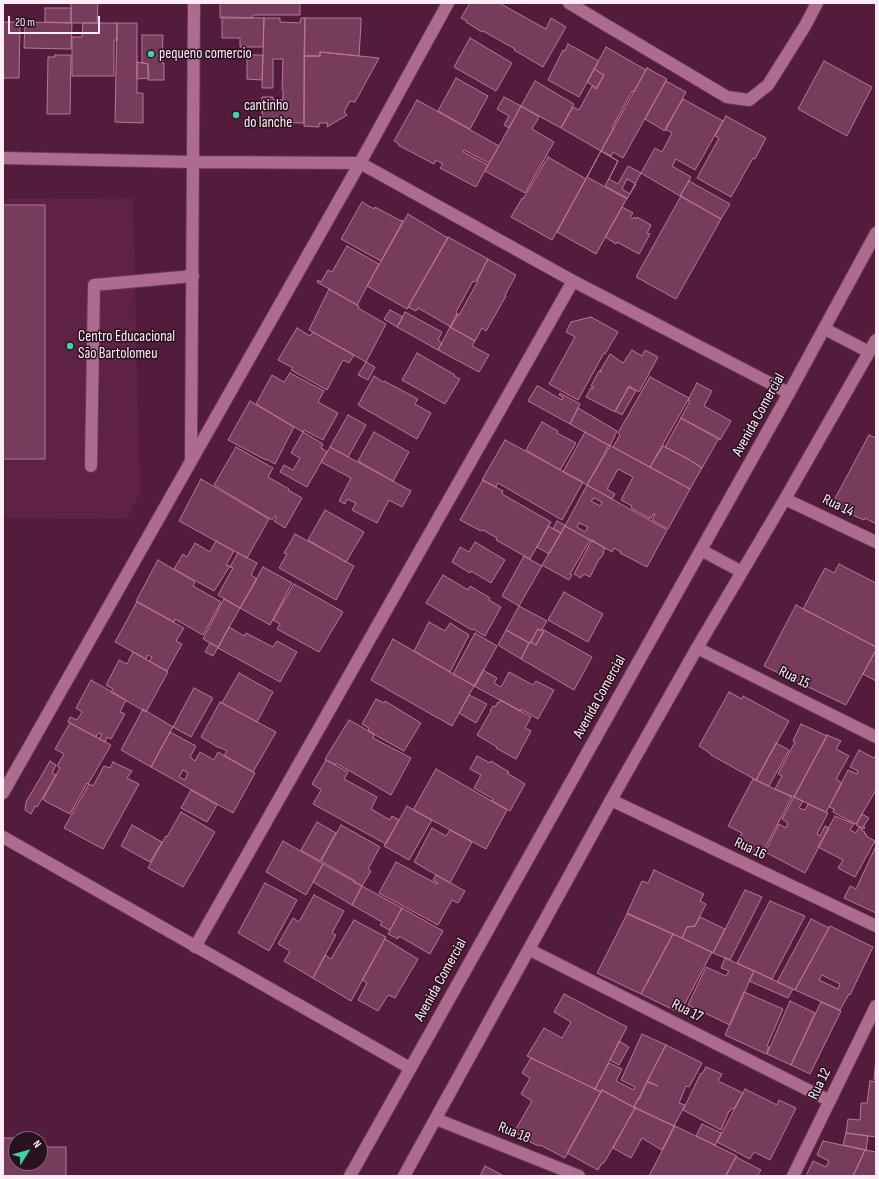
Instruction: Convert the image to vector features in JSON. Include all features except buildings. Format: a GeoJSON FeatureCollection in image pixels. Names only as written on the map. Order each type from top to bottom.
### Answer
{"type":"FeatureCollection","features":[{"type":"Feature","properties":{"kind":"street"},"geometry":{"type":"LineString","coordinates":[[191,459],[194,3]]}},
{"type":"Feature","properties":{"kind":"street"},"geometry":{"type":"LineString","coordinates":[[3,793],[360,163],[448,3]]}},
{"type":"Feature","properties":{"kind":"street"},"geometry":{"type":"LineString","coordinates":[[569,3],[728,97],[749,100],[768,85],[805,26],[817,3]]}},
{"type":"Feature","properties":{"kind":"street"},"geometry":{"type":"LineString","coordinates":[[3,158],[193,162],[360,163],[573,281],[789,393]]}},
{"type":"Feature","properties":{"kind":"street","name":"Avenida Comercial"},"geometry":{"type":"LineString","coordinates":[[350,1176],[825,329],[876,233]]}},
{"type":"Feature","properties":{"kind":"street"},"geometry":{"type":"LineString","coordinates":[[90,466],[94,285],[193,276]]}},
{"type":"Feature","properties":{"kind":"street"},"geometry":{"type":"LineString","coordinates":[[195,947],[573,281]]}},
{"type":"Feature","properties":{"kind":"street"},"geometry":{"type":"LineString","coordinates":[[825,329],[869,352]]}},
{"type":"Feature","properties":{"kind":"street"},"geometry":{"type":"LineString","coordinates":[[404,1176],[530,950],[611,800],[697,648],[785,499],[876,340]]}},
{"type":"Feature","properties":{"kind":"street","name":"Rua 14"},"geometry":{"type":"LineString","coordinates":[[785,499],[876,542]]}},
{"type":"Feature","properties":{"kind":"street"},"geometry":{"type":"LineString","coordinates":[[701,550],[742,572]]}},
{"type":"Feature","properties":{"kind":"street","name":"Rua 15"},"geometry":{"type":"LineString","coordinates":[[697,648],[876,737]]}},
{"type":"Feature","properties":{"kind":"street","name":"Rua 16"},"geometry":{"type":"LineString","coordinates":[[611,800],[876,926]]}},
{"type":"Feature","properties":{"kind":"street"},"geometry":{"type":"LineString","coordinates":[[3,837],[410,1068]]}},
{"type":"Feature","properties":{"kind":"street","name":"Rua 17"},"geometry":{"type":"LineString","coordinates":[[530,950],[830,1101]]}},
{"type":"Feature","properties":{"kind":"street","name":"Rua 12"},"geometry":{"type":"LineString","coordinates":[[793,1176],[876,1006]]}},
{"type":"Feature","properties":{"kind":"street","name":"Rua 18"},"geometry":{"type":"LineString","coordinates":[[436,1119],[579,1176]]}},
{"type":"Feature","properties":{"kind":"shaded area","name":"Centro Educacional São Bartolomeu"},"geometry":{"type":"Polygon","coordinates":[[[133,198],[140,493],[127,519],[3,518],[3,199],[133,198]]]}},
{"type":"Feature","properties":{"kind":"place","name":"pequeno comercio"},"geometry":{"type":"Point","coordinates":[151,54]}},
{"type":"Feature","properties":{"kind":"place","name":"cantinho do lanche"},"geometry":{"type":"Point","coordinates":[236,115]}},
{"type":"Feature","properties":{"kind":"place","name":"Centro Educacional São Bartolomeu"},"geometry":{"type":"Point","coordinates":[70,346]}}]}
